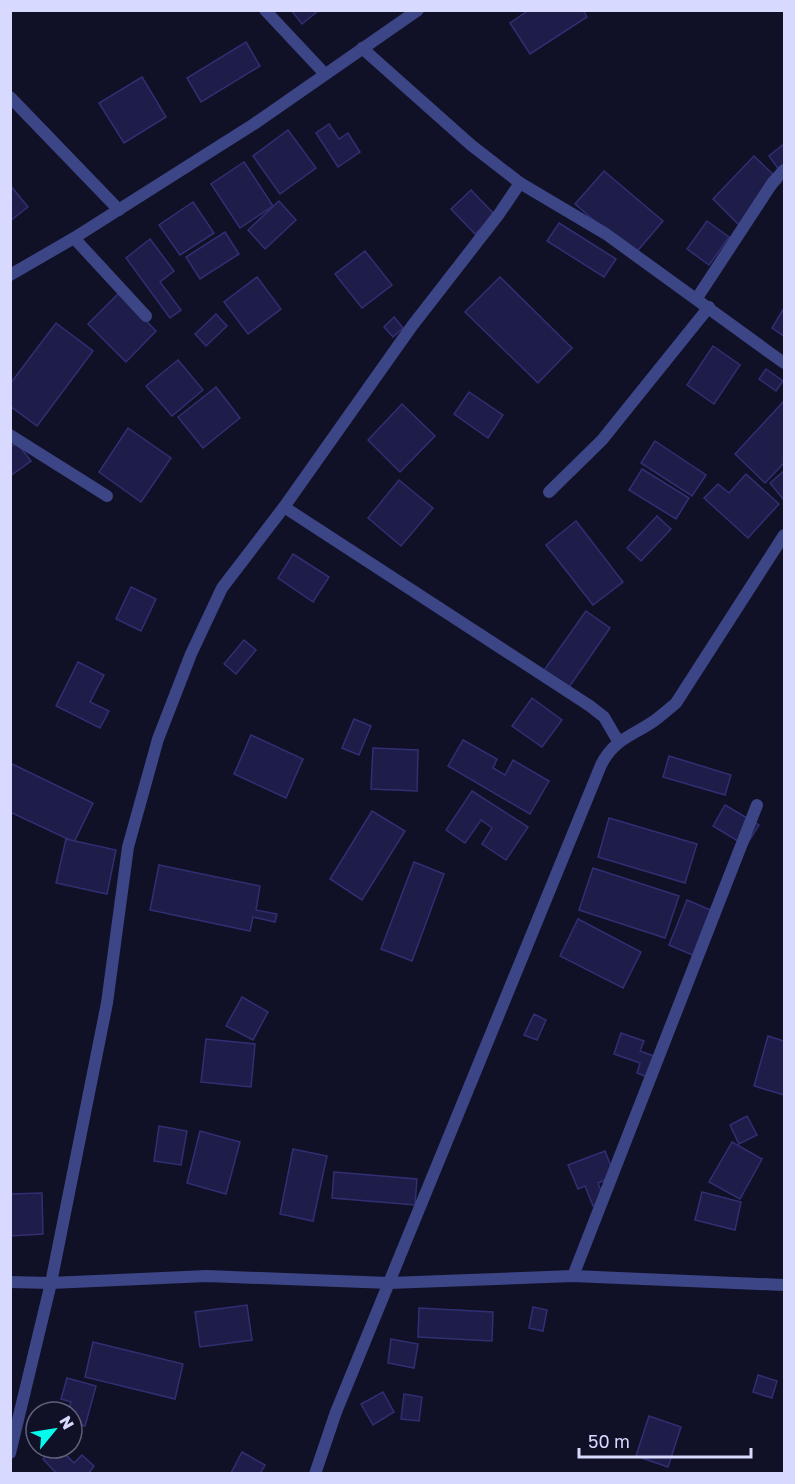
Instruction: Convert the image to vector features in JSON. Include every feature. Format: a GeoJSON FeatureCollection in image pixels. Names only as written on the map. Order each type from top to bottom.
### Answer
{"type":"FeatureCollection","features":[{"type":"Feature","properties":{"kind":"street"},"geometry":{"type":"LineString","coordinates":[[265,10],[325,74]]}},
{"type":"Feature","properties":{"kind":"street"},"geometry":{"type":"LineString","coordinates":[[10,275],[74,238],[254,124],[418,10]]}},
{"type":"Feature","properties":{"kind":"street"},"geometry":{"type":"LineString","coordinates":[[362,48],[471,145],[520,183],[606,234],[784,363]]}},
{"type":"Feature","properties":{"kind":"street"},"geometry":{"type":"LineString","coordinates":[[10,97],[118,210]]}},
{"type":"Feature","properties":{"kind":"street"},"geometry":{"type":"LineString","coordinates":[[696,298],[773,182],[784,170]]}},
{"type":"Feature","properties":{"kind":"street"},"geometry":{"type":"LineString","coordinates":[[10,1453],[51,1283],[107,1003],[128,847],[158,739],[191,654],[222,588],[284,507],[405,335],[499,214],[520,183]]}},
{"type":"Feature","properties":{"kind":"street"},"geometry":{"type":"LineString","coordinates":[[74,238],[146,316]]}},
{"type":"Feature","properties":{"kind":"street"},"geometry":{"type":"LineString","coordinates":[[549,492],[602,440],[709,307]]}},
{"type":"Feature","properties":{"kind":"street"},"geometry":{"type":"LineString","coordinates":[[10,435],[107,496]]}},
{"type":"Feature","properties":{"kind":"street"},"geometry":{"type":"LineString","coordinates":[[284,507],[590,706],[604,717],[618,741]]}},
{"type":"Feature","properties":{"kind":"street"},"geometry":{"type":"LineString","coordinates":[[315,1473],[336,1412],[607,753],[618,741],[652,722],[676,703],[784,535]]}},
{"type":"Feature","properties":{"kind":"street"},"geometry":{"type":"LineString","coordinates":[[573,1276],[757,806]]}},
{"type":"Feature","properties":{"kind":"street"},"geometry":{"type":"LineString","coordinates":[[10,1282],[51,1283],[207,1276],[389,1283],[573,1276],[784,1285]]}},
{"type":"Feature","properties":{"kind":"building"},"geometry":{"type":"Polygon","coordinates":[[[291,10],[319,10],[302,24],[291,10]]]}},
{"type":"Feature","properties":{"kind":"building"},"geometry":{"type":"Polygon","coordinates":[[[529,10],[583,10],[587,17],[530,54],[510,23],[529,10]]]}},
{"type":"Feature","properties":{"kind":"building"},"geometry":{"type":"Polygon","coordinates":[[[246,42],[260,66],[201,102],[187,78],[246,42]]]}},
{"type":"Feature","properties":{"kind":"building"},"geometry":{"type":"Polygon","coordinates":[[[142,77],[166,117],[124,143],[99,103],[142,77]]]}},
{"type":"Feature","properties":{"kind":"building"},"geometry":{"type":"Polygon","coordinates":[[[329,124],[339,139],[348,133],[360,152],[338,167],[316,133],[329,124]]]}},
{"type":"Feature","properties":{"kind":"building"},"geometry":{"type":"Polygon","coordinates":[[[288,130],[316,168],[280,194],[253,156],[288,130]]]}},
{"type":"Feature","properties":{"kind":"building"},"geometry":{"type":"Polygon","coordinates":[[[784,144],[784,177],[769,156],[784,144]]]}},
{"type":"Feature","properties":{"kind":"building"},"geometry":{"type":"Polygon","coordinates":[[[754,156],[781,182],[740,226],[713,199],[754,156]]]}},
{"type":"Feature","properties":{"kind":"building"},"geometry":{"type":"Polygon","coordinates":[[[244,162],[273,206],[240,228],[211,184],[244,162]]]}},
{"type":"Feature","properties":{"kind":"building"},"geometry":{"type":"Polygon","coordinates":[[[604,171],[663,221],[634,255],[575,204],[604,171]]]}},
{"type":"Feature","properties":{"kind":"building"},"geometry":{"type":"Polygon","coordinates":[[[10,185],[28,207],[10,221],[10,185]]]}},
{"type":"Feature","properties":{"kind":"building"},"geometry":{"type":"Polygon","coordinates":[[[471,190],[495,215],[475,234],[451,209],[471,190]]]}},
{"type":"Feature","properties":{"kind":"building"},"geometry":{"type":"Polygon","coordinates":[[[279,201],[296,220],[265,249],[248,230],[279,201]]]}},
{"type":"Feature","properties":{"kind":"building"},"geometry":{"type":"Polygon","coordinates":[[[193,202],[214,233],[180,255],[159,225],[193,202]]]}},
{"type":"Feature","properties":{"kind":"building"},"geometry":{"type":"Polygon","coordinates":[[[707,221],[729,237],[709,265],[687,249],[707,221]]]}},
{"type":"Feature","properties":{"kind":"building"},"geometry":{"type":"Polygon","coordinates":[[[559,223],[616,259],[604,277],[547,241],[559,223]]]}},
{"type":"Feature","properties":{"kind":"building"},"geometry":{"type":"Polygon","coordinates":[[[225,232],[239,254],[200,279],[186,257],[225,232]]]}},
{"type":"Feature","properties":{"kind":"building"},"geometry":{"type":"Polygon","coordinates":[[[150,239],[174,271],[160,282],[181,310],[170,318],[126,258],[150,239]]]}},
{"type":"Feature","properties":{"kind":"building"},"geometry":{"type":"Polygon","coordinates":[[[365,251],[392,285],[362,308],[335,274],[365,251]]]}},
{"type":"Feature","properties":{"kind":"building"},"geometry":{"type":"Polygon","coordinates":[[[257,277],[281,309],[248,334],[224,302],[257,277]]]}},
{"type":"Feature","properties":{"kind":"building"},"geometry":{"type":"Polygon","coordinates":[[[500,277],[572,348],[538,383],[465,312],[500,277]]]}},
{"type":"Feature","properties":{"kind":"building"},"geometry":{"type":"Polygon","coordinates":[[[119,293],[156,331],[126,362],[88,324],[119,293]]]}},
{"type":"Feature","properties":{"kind":"building"},"geometry":{"type":"Polygon","coordinates":[[[784,308],[784,336],[772,328],[784,308]]]}},
{"type":"Feature","properties":{"kind":"building"},"geometry":{"type":"Polygon","coordinates":[[[216,314],[227,326],[206,346],[195,334],[216,314]]]}},
{"type":"Feature","properties":{"kind":"building"},"geometry":{"type":"Polygon","coordinates":[[[394,317],[403,328],[393,337],[384,327],[394,317]]]}},
{"type":"Feature","properties":{"kind":"building"},"geometry":{"type":"Polygon","coordinates":[[[56,323],[93,351],[37,426],[10,406],[10,384],[56,323]]]}},
{"type":"Feature","properties":{"kind":"building"},"geometry":{"type":"Polygon","coordinates":[[[713,346],[740,365],[714,404],[687,385],[713,346]]]}},
{"type":"Feature","properties":{"kind":"building"},"geometry":{"type":"Polygon","coordinates":[[[178,360],[203,390],[172,416],[146,386],[178,360]]]}},
{"type":"Feature","properties":{"kind":"building"},"geometry":{"type":"Polygon","coordinates":[[[766,369],[783,381],[776,391],[759,379],[766,369]]]}},
{"type":"Feature","properties":{"kind":"building"},"geometry":{"type":"Polygon","coordinates":[[[216,387],[240,418],[203,448],[178,417],[216,387]]]}},
{"type":"Feature","properties":{"kind":"building"},"geometry":{"type":"Polygon","coordinates":[[[469,392],[503,415],[488,438],[454,414],[469,392]]]}},
{"type":"Feature","properties":{"kind":"building"},"geometry":{"type":"Polygon","coordinates":[[[784,401],[784,463],[765,483],[735,454],[784,401]]]}},
{"type":"Feature","properties":{"kind":"building"},"geometry":{"type":"Polygon","coordinates":[[[402,404],[435,436],[400,472],[368,440],[402,404]]]}},
{"type":"Feature","properties":{"kind":"building"},"geometry":{"type":"Polygon","coordinates":[[[128,428],[171,458],[141,502],[99,472],[128,428]]]}},
{"type":"Feature","properties":{"kind":"building"},"geometry":{"type":"Polygon","coordinates":[[[655,441],[706,475],[692,496],[641,463],[655,441]]]}},
{"type":"Feature","properties":{"kind":"building"},"geometry":{"type":"Polygon","coordinates":[[[17,443],[31,461],[10,476],[10,447],[17,443]]]}},
{"type":"Feature","properties":{"kind":"building"},"geometry":{"type":"Polygon","coordinates":[[[642,469],[689,498],[676,519],[629,490],[642,469]]]}},
{"type":"Feature","properties":{"kind":"building"},"geometry":{"type":"Polygon","coordinates":[[[784,471],[784,500],[770,483],[784,471]]]}},
{"type":"Feature","properties":{"kind":"building"},"geometry":{"type":"Polygon","coordinates":[[[746,474],[779,504],[748,538],[704,498],[718,484],[729,493],[746,474]]]}},
{"type":"Feature","properties":{"kind":"building"},"geometry":{"type":"Polygon","coordinates":[[[399,480],[433,508],[401,546],[368,518],[399,480]]]}},
{"type":"Feature","properties":{"kind":"building"},"geometry":{"type":"Polygon","coordinates":[[[657,516],[671,529],[641,561],[627,548],[657,516]]]}},
{"type":"Feature","properties":{"kind":"building"},"geometry":{"type":"Polygon","coordinates":[[[576,521],[623,582],[593,605],[546,545],[576,521]]]}},
{"type":"Feature","properties":{"kind":"building"},"geometry":{"type":"Polygon","coordinates":[[[293,554],[329,577],[313,602],[278,578],[293,554]]]}},
{"type":"Feature","properties":{"kind":"building"},"geometry":{"type":"Polygon","coordinates":[[[131,587],[156,599],[141,631],[116,619],[131,587]]]}},
{"type":"Feature","properties":{"kind":"building"},"geometry":{"type":"Polygon","coordinates":[[[586,611],[610,628],[565,693],[540,676],[586,611]]]}},
{"type":"Feature","properties":{"kind":"building"},"geometry":{"type":"Polygon","coordinates":[[[244,640],[256,650],[236,674],[224,664],[244,640]]]}},
{"type":"Feature","properties":{"kind":"building"},"geometry":{"type":"Polygon","coordinates":[[[78,662],[104,675],[90,702],[109,711],[100,728],[56,706],[78,662]]]}},
{"type":"Feature","properties":{"kind":"building"},"geometry":{"type":"Polygon","coordinates":[[[532,698],[562,720],[542,747],[512,726],[532,698]]]}},
{"type":"Feature","properties":{"kind":"building"},"geometry":{"type":"Polygon","coordinates":[[[354,719],[371,726],[359,755],[342,748],[354,719]]]}},
{"type":"Feature","properties":{"kind":"building"},"geometry":{"type":"Polygon","coordinates":[[[251,735],[303,759],[286,798],[234,774],[251,735]]]}},
{"type":"Feature","properties":{"kind":"building"},"geometry":{"type":"Polygon","coordinates":[[[463,740],[497,759],[493,768],[505,775],[513,760],[549,781],[530,814],[448,766],[463,740]]]}},
{"type":"Feature","properties":{"kind":"building"},"geometry":{"type":"Polygon","coordinates":[[[373,748],[418,750],[417,791],[371,789],[373,748]]]}},
{"type":"Feature","properties":{"kind":"building"},"geometry":{"type":"Polygon","coordinates":[[[669,756],[731,775],[725,795],[663,777],[669,756]]]}},
{"type":"Feature","properties":{"kind":"building"},"geometry":{"type":"Polygon","coordinates":[[[10,763],[93,803],[74,842],[10,812],[10,763]]]}},
{"type":"Feature","properties":{"kind":"building"},"geometry":{"type":"Polygon","coordinates":[[[472,791],[528,827],[506,860],[482,844],[492,828],[481,820],[465,843],[446,830],[472,791]]]}},
{"type":"Feature","properties":{"kind":"building"},"geometry":{"type":"Polygon","coordinates":[[[725,805],[759,825],[746,846],[713,826],[725,805]]]}},
{"type":"Feature","properties":{"kind":"building"},"geometry":{"type":"Polygon","coordinates":[[[372,811],[405,831],[362,900],[330,879],[372,811]]]}},
{"type":"Feature","properties":{"kind":"building"},"geometry":{"type":"Polygon","coordinates":[[[609,818],[697,844],[685,883],[598,857],[609,818]]]}},
{"type":"Feature","properties":{"kind":"building"},"geometry":{"type":"Polygon","coordinates":[[[66,839],[116,850],[107,894],[56,883],[66,839]]]}},
{"type":"Feature","properties":{"kind":"building"},"geometry":{"type":"Polygon","coordinates":[[[414,862],[444,874],[412,961],[381,949],[414,862]]]}},
{"type":"Feature","properties":{"kind":"building"},"geometry":{"type":"Polygon","coordinates":[[[159,865],[260,886],[256,910],[277,914],[275,922],[253,917],[250,931],[150,910],[159,865]]]}},
{"type":"Feature","properties":{"kind":"building"},"geometry":{"type":"Polygon","coordinates":[[[593,868],[679,896],[665,938],[579,910],[593,868]]]}},
{"type":"Feature","properties":{"kind":"building"},"geometry":{"type":"Polygon","coordinates":[[[687,900],[720,914],[702,959],[669,945],[687,900]]]}},
{"type":"Feature","properties":{"kind":"building"},"geometry":{"type":"Polygon","coordinates":[[[578,919],[641,952],[623,988],[560,956],[578,919]]]}},
{"type":"Feature","properties":{"kind":"building"},"geometry":{"type":"Polygon","coordinates":[[[242,997],[268,1012],[253,1040],[226,1026],[242,997]]]}},
{"type":"Feature","properties":{"kind":"building"},"geometry":{"type":"Polygon","coordinates":[[[534,1014],[546,1020],[537,1040],[524,1035],[534,1014]]]}},
{"type":"Feature","properties":{"kind":"building"},"geometry":{"type":"Polygon","coordinates":[[[621,1033],[644,1041],[640,1051],[662,1059],[655,1080],[637,1073],[640,1063],[614,1054],[621,1033]]]}},
{"type":"Feature","properties":{"kind":"building"},"geometry":{"type":"Polygon","coordinates":[[[768,1036],[784,1041],[784,1095],[754,1086],[768,1036]]]}},
{"type":"Feature","properties":{"kind":"building"},"geometry":{"type":"Polygon","coordinates":[[[206,1039],[255,1044],[251,1087],[201,1082],[206,1039]]]}},
{"type":"Feature","properties":{"kind":"building"},"geometry":{"type":"Polygon","coordinates":[[[747,1116],[757,1135],[739,1144],[730,1125],[747,1116]]]}},
{"type":"Feature","properties":{"kind":"building"},"geometry":{"type":"Polygon","coordinates":[[[159,1126],[187,1131],[181,1165],[154,1161],[159,1126]]]}},
{"type":"Feature","properties":{"kind":"building"},"geometry":{"type":"Polygon","coordinates":[[[200,1131],[240,1142],[226,1194],[187,1183],[200,1131]]]}},
{"type":"Feature","properties":{"kind":"building"},"geometry":{"type":"Polygon","coordinates":[[[732,1142],[762,1159],[740,1199],[709,1182],[732,1142]]]}},
{"type":"Feature","properties":{"kind":"building"},"geometry":{"type":"Polygon","coordinates":[[[293,1149],[327,1156],[313,1221],[280,1214],[293,1149]]]}},
{"type":"Feature","properties":{"kind":"building"},"geometry":{"type":"Polygon","coordinates":[[[605,1151],[615,1176],[598,1183],[605,1201],[593,1206],[585,1186],[578,1189],[568,1165],[605,1151]]]}},
{"type":"Feature","properties":{"kind":"building"},"geometry":{"type":"Polygon","coordinates":[[[334,1172],[417,1179],[415,1205],[332,1198],[334,1172]]]}},
{"type":"Feature","properties":{"kind":"building"},"geometry":{"type":"Polygon","coordinates":[[[702,1192],[741,1202],[735,1230],[695,1220],[702,1192]]]}},
{"type":"Feature","properties":{"kind":"building"},"geometry":{"type":"Polygon","coordinates":[[[42,1193],[43,1234],[10,1236],[10,1194],[42,1193]]]}},
{"type":"Feature","properties":{"kind":"building"},"geometry":{"type":"Polygon","coordinates":[[[247,1305],[252,1340],[200,1347],[195,1312],[247,1305]]]}},
{"type":"Feature","properties":{"kind":"building"},"geometry":{"type":"Polygon","coordinates":[[[533,1307],[547,1310],[543,1331],[529,1328],[533,1307]]]}},
{"type":"Feature","properties":{"kind":"building"},"geometry":{"type":"Polygon","coordinates":[[[419,1308],[493,1312],[492,1341],[418,1337],[419,1308]]]}},
{"type":"Feature","properties":{"kind":"building"},"geometry":{"type":"Polygon","coordinates":[[[391,1339],[418,1344],[414,1368],[388,1363],[391,1339]]]}},
{"type":"Feature","properties":{"kind":"building"},"geometry":{"type":"Polygon","coordinates":[[[93,1342],[183,1364],[175,1399],[85,1377],[93,1342]]]}},
{"type":"Feature","properties":{"kind":"building"},"geometry":{"type":"Polygon","coordinates":[[[758,1375],[777,1381],[772,1398],[753,1392],[758,1375]]]}},
{"type":"Feature","properties":{"kind":"building"},"geometry":{"type":"Polygon","coordinates":[[[67,1378],[96,1386],[85,1426],[84,1400],[61,1399],[67,1378]]]}},
{"type":"Feature","properties":{"kind":"building"},"geometry":{"type":"Polygon","coordinates":[[[383,1392],[394,1412],[373,1425],[361,1404],[383,1392]]]}},
{"type":"Feature","properties":{"kind":"building"},"geometry":{"type":"Polygon","coordinates":[[[404,1394],[422,1397],[419,1421],[401,1419],[404,1394]]]}},
{"type":"Feature","properties":{"kind":"building"},"geometry":{"type":"Polygon","coordinates":[[[649,1416],[681,1427],[668,1467],[636,1456],[649,1416]]]}},
{"type":"Feature","properties":{"kind":"building"},"geometry":{"type":"Polygon","coordinates":[[[242,1452],[265,1465],[260,1474],[231,1473],[242,1452]]]}},
{"type":"Feature","properties":{"kind":"building"},"geometry":{"type":"Polygon","coordinates":[[[84,1457],[94,1466],[88,1474],[57,1474],[44,1460],[71,1460],[74,1463],[77,1460],[84,1460],[84,1457]]]}}]}
